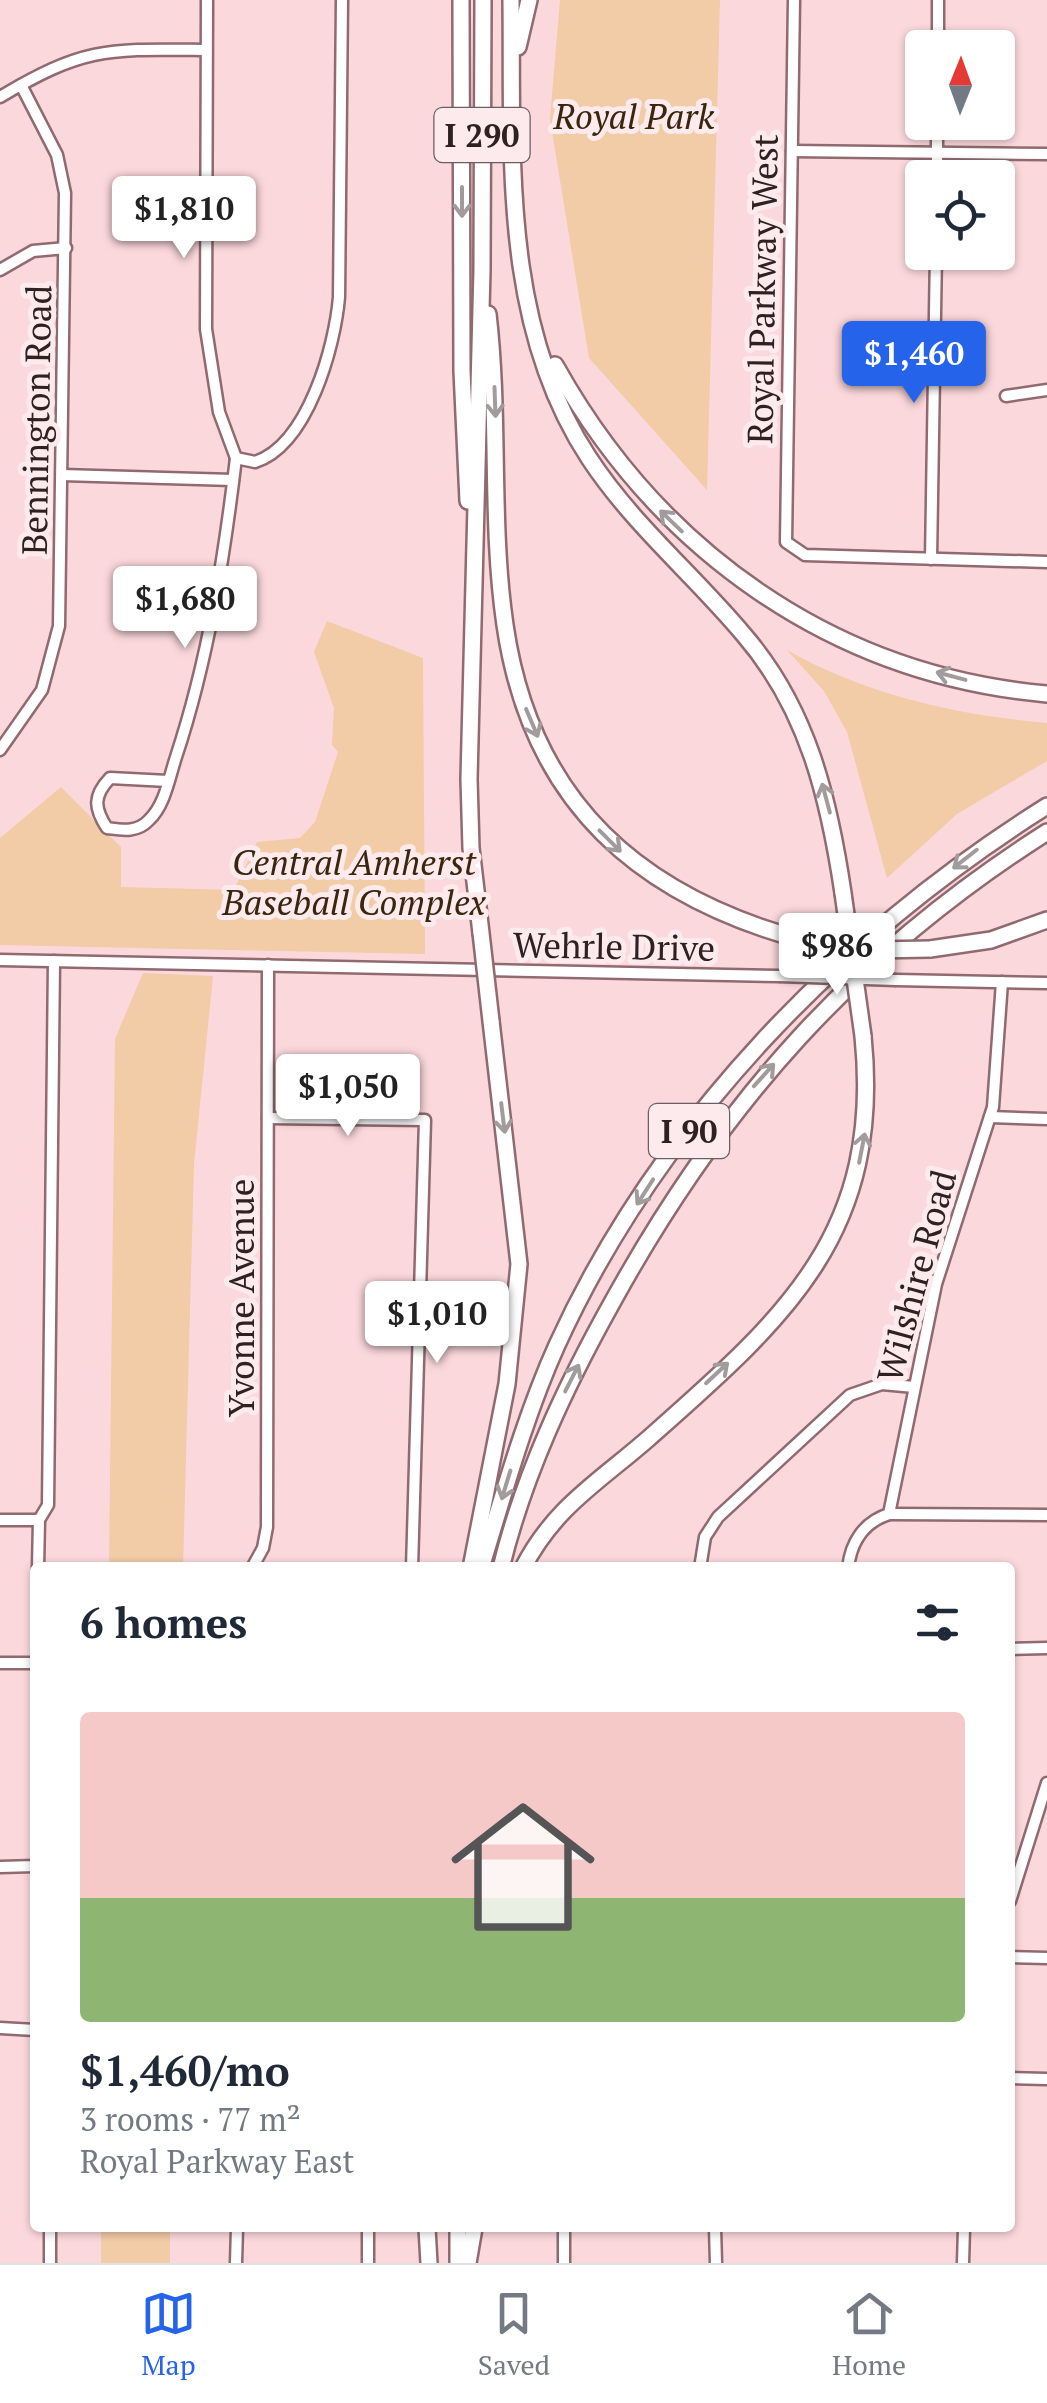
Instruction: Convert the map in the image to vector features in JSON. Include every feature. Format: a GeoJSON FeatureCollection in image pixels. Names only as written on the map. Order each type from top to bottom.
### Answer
{"type":"FeatureCollection","features":[{"type":"Feature","properties":{"kind":"highway"},"geometry":{"type":"LineString","coordinates":[[461,0],[462,388],[475,575]]}},
{"type":"Feature","properties":{"kind":"highway","name":"I 290"},"geometry":{"type":"LineString","coordinates":[[482,270],[483,0]]}},
{"type":"Feature","properties":{"kind":"highway","name":"I 290"},"geometry":{"type":"LineString","coordinates":[[511,0],[514,218],[526,300],[536,331]]}},
{"type":"Feature","properties":{"kind":"highway"},"geometry":{"type":"LineString","coordinates":[[512,75],[529,0]]}},
{"type":"Feature","properties":{"kind":"highway"},"geometry":{"type":"LineString","coordinates":[[472,1562],[507,1384],[519,1264],[471,848],[469,779],[482,270]]}},
{"type":"Feature","properties":{"kind":"highway"},"geometry":{"type":"LineString","coordinates":[[482,270],[494,362],[505,623],[514,676],[550,764],[598,828],[664,886],[754,928],[809,942],[875,950],[930,949],[991,940],[1047,920]]}},
{"type":"Feature","properties":{"kind":"highway"},"geometry":{"type":"LineString","coordinates":[[536,331],[607,452],[648,500],[755,593],[867,649],[920,668],[1047,694]]}},
{"type":"Feature","properties":{"kind":"highway"},"geometry":{"type":"LineString","coordinates":[[526,1562],[557,1516],[772,1325],[815,1267],[846,1206],[862,1149],[868,1088],[828,805],[815,759],[794,710],[744,635],[647,536],[588,457],[566,416],[536,331]]}},
{"type":"Feature","properties":{"kind":"highway","name":"I 90"},"geometry":{"type":"LineString","coordinates":[[483,1562],[516,1450],[557,1345],[606,1251],[714,1098],[789,1014],[879,929],[973,852],[1047,806]]}},
{"type":"Feature","properties":{"kind":"highway","name":"I 90"},"geometry":{"type":"LineString","coordinates":[[503,1562],[531,1470],[561,1400],[638,1256],[716,1134],[825,1008],[912,926],[1047,832]]}},
{"type":"Feature","properties":{"kind":"highway"},"geometry":{"type":"LineString","coordinates":[[429,2232],[429,2263]]}},
{"type":"Feature","properties":{"kind":"highway"},"geometry":{"type":"LineString","coordinates":[[458,2232],[458,2263]]}},
{"type":"Feature","properties":{"kind":"highway"},"geometry":{"type":"LineString","coordinates":[[468,2263],[473,2232]]}},
{"type":"Feature","properties":{"kind":"street"},"geometry":{"type":"LineString","coordinates":[[168,781],[110,778],[98,791],[96,811],[107,828],[128,832],[147,823],[160,806],[168,781],[202,670],[233,480],[236,458],[218,412],[206,340],[207,0]]}},
{"type":"Feature","properties":{"kind":"street"},"geometry":{"type":"LineString","coordinates":[[236,458],[256,462],[282,444],[318,386],[332,344],[339,297],[342,0]]}},
{"type":"Feature","properties":{"kind":"street","name":"Royal Parkway West"},"geometry":{"type":"LineString","coordinates":[[794,0],[786,535],[796,553],[931,560]]}},
{"type":"Feature","properties":{"kind":"street"},"geometry":{"type":"LineString","coordinates":[[938,0],[938,30]]}},
{"type":"Feature","properties":{"kind":"street"},"geometry":{"type":"LineString","coordinates":[[0,97],[66,60],[96,52],[206,50]]}},
{"type":"Feature","properties":{"kind":"street","name":"Bennington Road"},"geometry":{"type":"LineString","coordinates":[[0,750],[32,709],[56,648],[62,476],[66,248],[62,172],[20,85]]}},
{"type":"Feature","properties":{"kind":"street"},"geometry":{"type":"LineString","coordinates":[[937,140],[937,160]]}},
{"type":"Feature","properties":{"kind":"street"},"geometry":{"type":"LineString","coordinates":[[792,151],[1047,154]]}},
{"type":"Feature","properties":{"kind":"street"},"geometry":{"type":"LineString","coordinates":[[0,270],[33,252],[66,248]]}},
{"type":"Feature","properties":{"kind":"street"},"geometry":{"type":"LineString","coordinates":[[936,270],[931,560],[1047,562]]}},
{"type":"Feature","properties":{"kind":"street"},"geometry":{"type":"LineString","coordinates":[[1006,396],[1047,390]]}},
{"type":"Feature","properties":{"kind":"street"},"geometry":{"type":"LineString","coordinates":[[62,476],[233,480]]}},
{"type":"Feature","properties":{"kind":"street","name":"Wehrle Drive"},"geometry":{"type":"LineString","coordinates":[[0,960],[1047,983]]}},
{"type":"Feature","properties":{"kind":"street"},"geometry":{"type":"LineString","coordinates":[[38,1562],[39,1520],[48,1505],[54,961]]}},
{"type":"Feature","properties":{"kind":"street","name":"Yvonne Avenue"},"geometry":{"type":"LineString","coordinates":[[255,1562],[267,1527],[268,965]]}},
{"type":"Feature","properties":{"kind":"street","name":"Wilshire Road"},"geometry":{"type":"LineString","coordinates":[[889,1514],[936,1284],[990,1117],[1000,1058],[1002,982]]}},
{"type":"Feature","properties":{"kind":"street"},"geometry":{"type":"LineString","coordinates":[[990,1117],[1047,1118]]}},
{"type":"Feature","properties":{"kind":"street"},"geometry":{"type":"LineString","coordinates":[[268,1118],[424,1120],[412,1562]]}},
{"type":"Feature","properties":{"kind":"street"},"geometry":{"type":"LineString","coordinates":[[701,1562],[705,1537],[718,1517],[850,1395],[882,1384],[914,1386]]}},
{"type":"Feature","properties":{"kind":"street"},"geometry":{"type":"LineString","coordinates":[[849,1562],[854,1542],[863,1530],[889,1514],[1047,1515]]}},
{"type":"Feature","properties":{"kind":"street"},"geometry":{"type":"LineString","coordinates":[[0,1520],[39,1520]]}},
{"type":"Feature","properties":{"kind":"street"},"geometry":{"type":"LineString","coordinates":[[1015,1648],[1047,1648]]}},
{"type":"Feature","properties":{"kind":"street"},"geometry":{"type":"LineString","coordinates":[[0,1663],[30,1663]]}},
{"type":"Feature","properties":{"kind":"street"},"geometry":{"type":"LineString","coordinates":[[1015,1885],[1047,1783]]}},
{"type":"Feature","properties":{"kind":"street"},"geometry":{"type":"LineString","coordinates":[[0,1867],[30,1866]]}},
{"type":"Feature","properties":{"kind":"street"},"geometry":{"type":"LineString","coordinates":[[1015,1957],[1047,1958]]}},
{"type":"Feature","properties":{"kind":"street"},"geometry":{"type":"LineString","coordinates":[[0,2028],[30,2030]]}},
{"type":"Feature","properties":{"kind":"street"},"geometry":{"type":"LineString","coordinates":[[1015,2078],[1047,2079]]}},
{"type":"Feature","properties":{"kind":"street"},"geometry":{"type":"LineString","coordinates":[[50,2232],[50,2263]]}},
{"type":"Feature","properties":{"kind":"street"},"geometry":{"type":"LineString","coordinates":[[236,2263],[237,2232]]}},
{"type":"Feature","properties":{"kind":"street"},"geometry":{"type":"LineString","coordinates":[[368,2232],[368,2263]]}},
{"type":"Feature","properties":{"kind":"street"},"geometry":{"type":"LineString","coordinates":[[564,2232],[564,2263]]}},
{"type":"Feature","properties":{"kind":"street"},"geometry":{"type":"LineString","coordinates":[[715,2232],[716,2263]]}},
{"type":"Feature","properties":{"kind":"street"},"geometry":{"type":"LineString","coordinates":[[963,2263],[964,2232]]}},
{"type":"Feature","properties":{"kind":"green space","name":"Royal Park"},"geometry":{"type":"Polygon","coordinates":[[[560,0],[720,0],[707,490],[589,358],[550,119],[560,0]]]}},
{"type":"Feature","properties":{"kind":"green space","name":"Central Amherst Baseball Complex"},"geometry":{"type":"Polygon","coordinates":[[[327,621],[423,658],[425,954],[0,945],[0,838],[61,787],[121,847],[121,887],[234,890],[257,842],[300,838],[315,822],[338,752],[332,745],[334,708],[314,652],[327,621]]]}},
{"type":"Feature","properties":{"kind":"green space"},"geometry":{"type":"Polygon","coordinates":[[[787,650],[880,691],[980,715],[1047,723],[1047,761],[957,814],[887,878],[847,732],[824,691],[787,650]]]}},
{"type":"Feature","properties":{"kind":"green space"},"geometry":{"type":"Polygon","coordinates":[[[143,973],[213,976],[194,1164],[183,1562],[109,1562],[115,1039],[143,973]]]}},
{"type":"Feature","properties":{"kind":"green space"},"geometry":{"type":"Polygon","coordinates":[[[101,2232],[170,2232],[170,2263],[101,2263],[101,2232]]]}}]}
